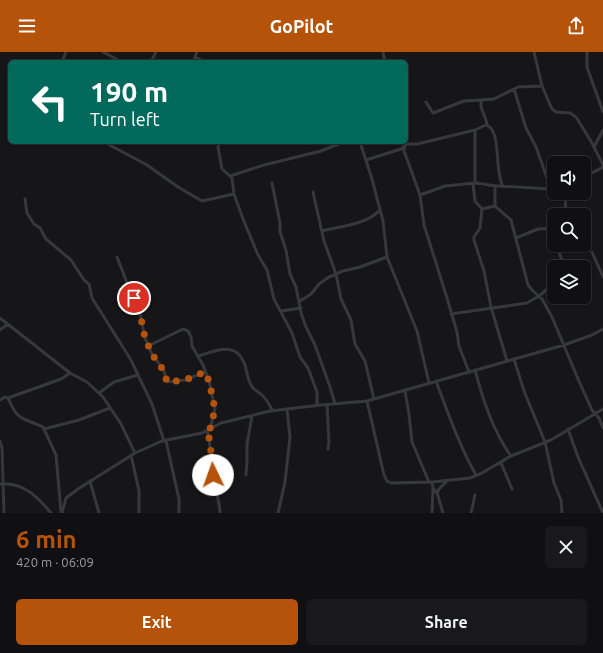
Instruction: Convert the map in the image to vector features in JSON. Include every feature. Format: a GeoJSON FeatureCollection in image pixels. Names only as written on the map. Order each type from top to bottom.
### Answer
{"type":"FeatureCollection","features":[{"type":"Feature","properties":{"kind":"street"},"geometry":{"type":"LineString","coordinates":[[103,52],[108,53],[119,60]]}},
{"type":"Feature","properties":{"kind":"street"},"geometry":{"type":"LineString","coordinates":[[197,52],[195,58],[200,60]]}},
{"type":"Feature","properties":{"kind":"street"},"geometry":{"type":"LineString","coordinates":[[534,52],[542,86],[552,109],[556,112],[570,113],[573,115],[594,147],[603,168],[591,174]]}},
{"type":"Feature","properties":{"kind":"street"},"geometry":{"type":"LineString","coordinates":[[587,52],[587,67],[603,112]]}},
{"type":"Feature","properties":{"kind":"street"},"geometry":{"type":"LineString","coordinates":[[426,102],[433,113],[464,101],[494,99],[518,87],[542,86]]}},
{"type":"Feature","properties":{"kind":"street"},"geometry":{"type":"LineString","coordinates":[[514,89],[526,128],[536,147],[547,177]]}},
{"type":"Feature","properties":{"kind":"street"},"geometry":{"type":"LineString","coordinates":[[481,100],[481,108],[487,123],[486,125]]}},
{"type":"Feature","properties":{"kind":"street"},"geometry":{"type":"LineString","coordinates":[[366,160],[401,149],[407,144],[416,144],[475,130],[486,125],[491,126],[493,130],[498,152],[499,176],[503,186]]}},
{"type":"Feature","properties":{"kind":"street"},"geometry":{"type":"LineString","coordinates":[[475,130],[475,201],[482,209],[479,231],[474,237],[474,240],[484,271],[491,307],[507,361]]}},
{"type":"Feature","properties":{"kind":"street"},"geometry":{"type":"LineString","coordinates":[[594,147],[603,130]]}},
{"type":"Feature","properties":{"kind":"street"},"geometry":{"type":"LineString","coordinates":[[108,144],[146,165],[178,187],[202,201],[234,194]]}},
{"type":"Feature","properties":{"kind":"street"},"geometry":{"type":"LineString","coordinates":[[219,144],[218,147],[222,169],[232,178],[234,194],[258,255],[267,270],[274,299],[292,334],[300,357],[308,368],[317,392],[317,405]]}},
{"type":"Feature","properties":{"kind":"street"},"geometry":{"type":"LineString","coordinates":[[230,176],[264,165],[321,151],[339,144]]}},
{"type":"Feature","properties":{"kind":"street"},"geometry":{"type":"LineString","coordinates":[[361,144],[383,221],[387,257],[417,331],[429,383]]}},
{"type":"Feature","properties":{"kind":"street"},"geometry":{"type":"LineString","coordinates":[[404,146],[410,170],[420,196],[424,225],[451,314],[459,346],[469,372]]}},
{"type":"Feature","properties":{"kind":"street"},"geometry":{"type":"LineString","coordinates":[[272,183],[280,223],[280,232],[286,250],[290,274],[296,287],[306,327],[315,345],[335,404]]}},
{"type":"Feature","properties":{"kind":"street"},"geometry":{"type":"LineString","coordinates":[[420,196],[445,186],[474,183],[547,190]]}},
{"type":"Feature","properties":{"kind":"street"},"geometry":{"type":"LineString","coordinates":[[495,186],[495,206]]}},
{"type":"Feature","properties":{"kind":"street"},"geometry":{"type":"LineString","coordinates":[[313,192],[324,241],[336,274],[341,299],[351,320],[355,344],[365,361],[374,399]]}},
{"type":"Feature","properties":{"kind":"street"},"geometry":{"type":"LineString","coordinates":[[25,199],[27,213],[34,224],[40,228],[46,239],[71,260],[84,280],[89,284],[92,298],[131,360],[152,404],[165,441],[179,499],[179,513]]}},
{"type":"Feature","properties":{"kind":"street"},"geometry":{"type":"LineString","coordinates":[[482,209],[495,206]]}},
{"type":"Feature","properties":{"kind":"street"},"geometry":{"type":"LineString","coordinates":[[495,206],[510,218],[528,284],[545,304],[552,317],[594,414],[599,418],[603,428]]}},
{"type":"Feature","properties":{"kind":"street"},"geometry":{"type":"LineString","coordinates":[[322,231],[350,225],[370,218],[376,215],[380,210]]}},
{"type":"Feature","properties":{"kind":"street"},"geometry":{"type":"LineString","coordinates":[[516,238],[538,229],[547,228]]}},
{"type":"Feature","properties":{"kind":"street"},"geometry":{"type":"LineString","coordinates":[[592,252],[603,277]]}},
{"type":"Feature","properties":{"kind":"street"},"geometry":{"type":"LineString","coordinates":[[117,257],[139,309],[143,331],[148,346],[164,371],[167,382],[185,380],[205,372]]}},
{"type":"Feature","properties":{"kind":"street"},"geometry":{"type":"LineString","coordinates":[[300,301],[311,294],[319,284],[336,274],[387,257]]}},
{"type":"Feature","properties":{"kind":"street"},"geometry":{"type":"LineString","coordinates":[[451,314],[527,303],[547,289]]}},
{"type":"Feature","properties":{"kind":"street"},"geometry":{"type":"LineString","coordinates":[[281,311],[301,308]]}},
{"type":"Feature","properties":{"kind":"street"},"geometry":{"type":"LineString","coordinates":[[0,318],[70,372],[88,382],[99,393],[110,408],[121,424],[133,454],[138,491],[139,513]]}},
{"type":"Feature","properties":{"kind":"street"},"geometry":{"type":"LineString","coordinates":[[0,330],[8,324]]}},
{"type":"Feature","properties":{"kind":"street"},"geometry":{"type":"LineString","coordinates":[[60,498],[66,498],[133,454],[165,441],[202,433],[221,423],[273,411],[317,405],[367,401],[564,345],[592,335],[603,328]]}},
{"type":"Feature","properties":{"kind":"street"},"geometry":{"type":"LineString","coordinates":[[148,346],[183,329],[188,331],[191,337],[192,346],[209,381],[215,409],[208,429],[214,481],[220,506],[220,513]]}},
{"type":"Feature","properties":{"kind":"street"},"geometry":{"type":"LineString","coordinates":[[198,356],[229,348],[236,352],[244,363],[248,378],[253,388],[264,396],[273,411]]}},
{"type":"Feature","properties":{"kind":"street"},"geometry":{"type":"LineString","coordinates":[[514,359],[524,391],[546,442],[554,483],[560,500],[561,513]]}},
{"type":"Feature","properties":{"kind":"street"},"geometry":{"type":"LineString","coordinates":[[475,370],[488,410],[499,437],[511,456]]}},
{"type":"Feature","properties":{"kind":"street"},"geometry":{"type":"LineString","coordinates":[[0,400],[5,397],[8,398],[61,379],[70,372]]}},
{"type":"Feature","properties":{"kind":"street"},"geometry":{"type":"LineString","coordinates":[[99,393],[114,382],[138,375]]}},
{"type":"Feature","properties":{"kind":"street"},"geometry":{"type":"LineString","coordinates":[[436,381],[456,436],[476,475]]}},
{"type":"Feature","properties":{"kind":"street"},"geometry":{"type":"LineString","coordinates":[[404,391],[409,414],[412,442],[430,482],[437,493],[443,513]]}},
{"type":"Feature","properties":{"kind":"street"},"geometry":{"type":"LineString","coordinates":[[8,398],[12,409],[19,416],[28,422],[41,426],[44,429],[56,455],[62,513]]}},
{"type":"Feature","properties":{"kind":"street"},"geometry":{"type":"LineString","coordinates":[[367,401],[384,475],[391,483],[430,482],[470,478],[501,463],[511,456],[546,442],[603,409]]}},
{"type":"Feature","properties":{"kind":"street"},"geometry":{"type":"LineString","coordinates":[[327,405],[328,448]]}},
{"type":"Feature","properties":{"kind":"street"},"geometry":{"type":"LineString","coordinates":[[44,429],[79,420],[110,408]]}},
{"type":"Feature","properties":{"kind":"street"},"geometry":{"type":"LineString","coordinates":[[278,513],[290,437],[287,409]]}},
{"type":"Feature","properties":{"kind":"street"},"geometry":{"type":"LineString","coordinates":[[246,474],[247,444],[252,416]]}},
{"type":"Feature","properties":{"kind":"street"},"geometry":{"type":"LineString","coordinates":[[568,429],[576,452],[603,513]]}},
{"type":"Feature","properties":{"kind":"street"},"geometry":{"type":"LineString","coordinates":[[0,441],[2,448],[1,483],[4,513]]}},
{"type":"Feature","properties":{"kind":"street"},"geometry":{"type":"LineString","coordinates":[[501,463],[512,489]]}},
{"type":"Feature","properties":{"kind":"street"},"geometry":{"type":"LineString","coordinates":[[437,493],[448,480]]}},
{"type":"Feature","properties":{"kind":"street"},"geometry":{"type":"LineString","coordinates":[[90,481],[99,513]]}},
{"type":"Feature","properties":{"kind":"street"},"geometry":{"type":"LineString","coordinates":[[1,483],[18,486],[29,490],[51,513]]}},
{"type":"Feature","properties":{"kind":"street"},"geometry":{"type":"LineString","coordinates":[[432,513],[433,488]]}},
{"type":"Feature","properties":{"kind":"street"},"geometry":{"type":"LineString","coordinates":[[471,513],[475,495]]}},
{"type":"Feature","properties":{"kind":"street"},"geometry":{"type":"LineString","coordinates":[[62,513],[66,498]]}},
{"type":"Feature","properties":{"kind":"route"},"geometry":{"type":"LineString","coordinates":[[134,298],[139,309],[145,338],[152,354],[164,371],[167,382],[185,380],[205,372],[209,381],[215,409],[210,429],[207,430],[210,442],[213,475]]}}]}
